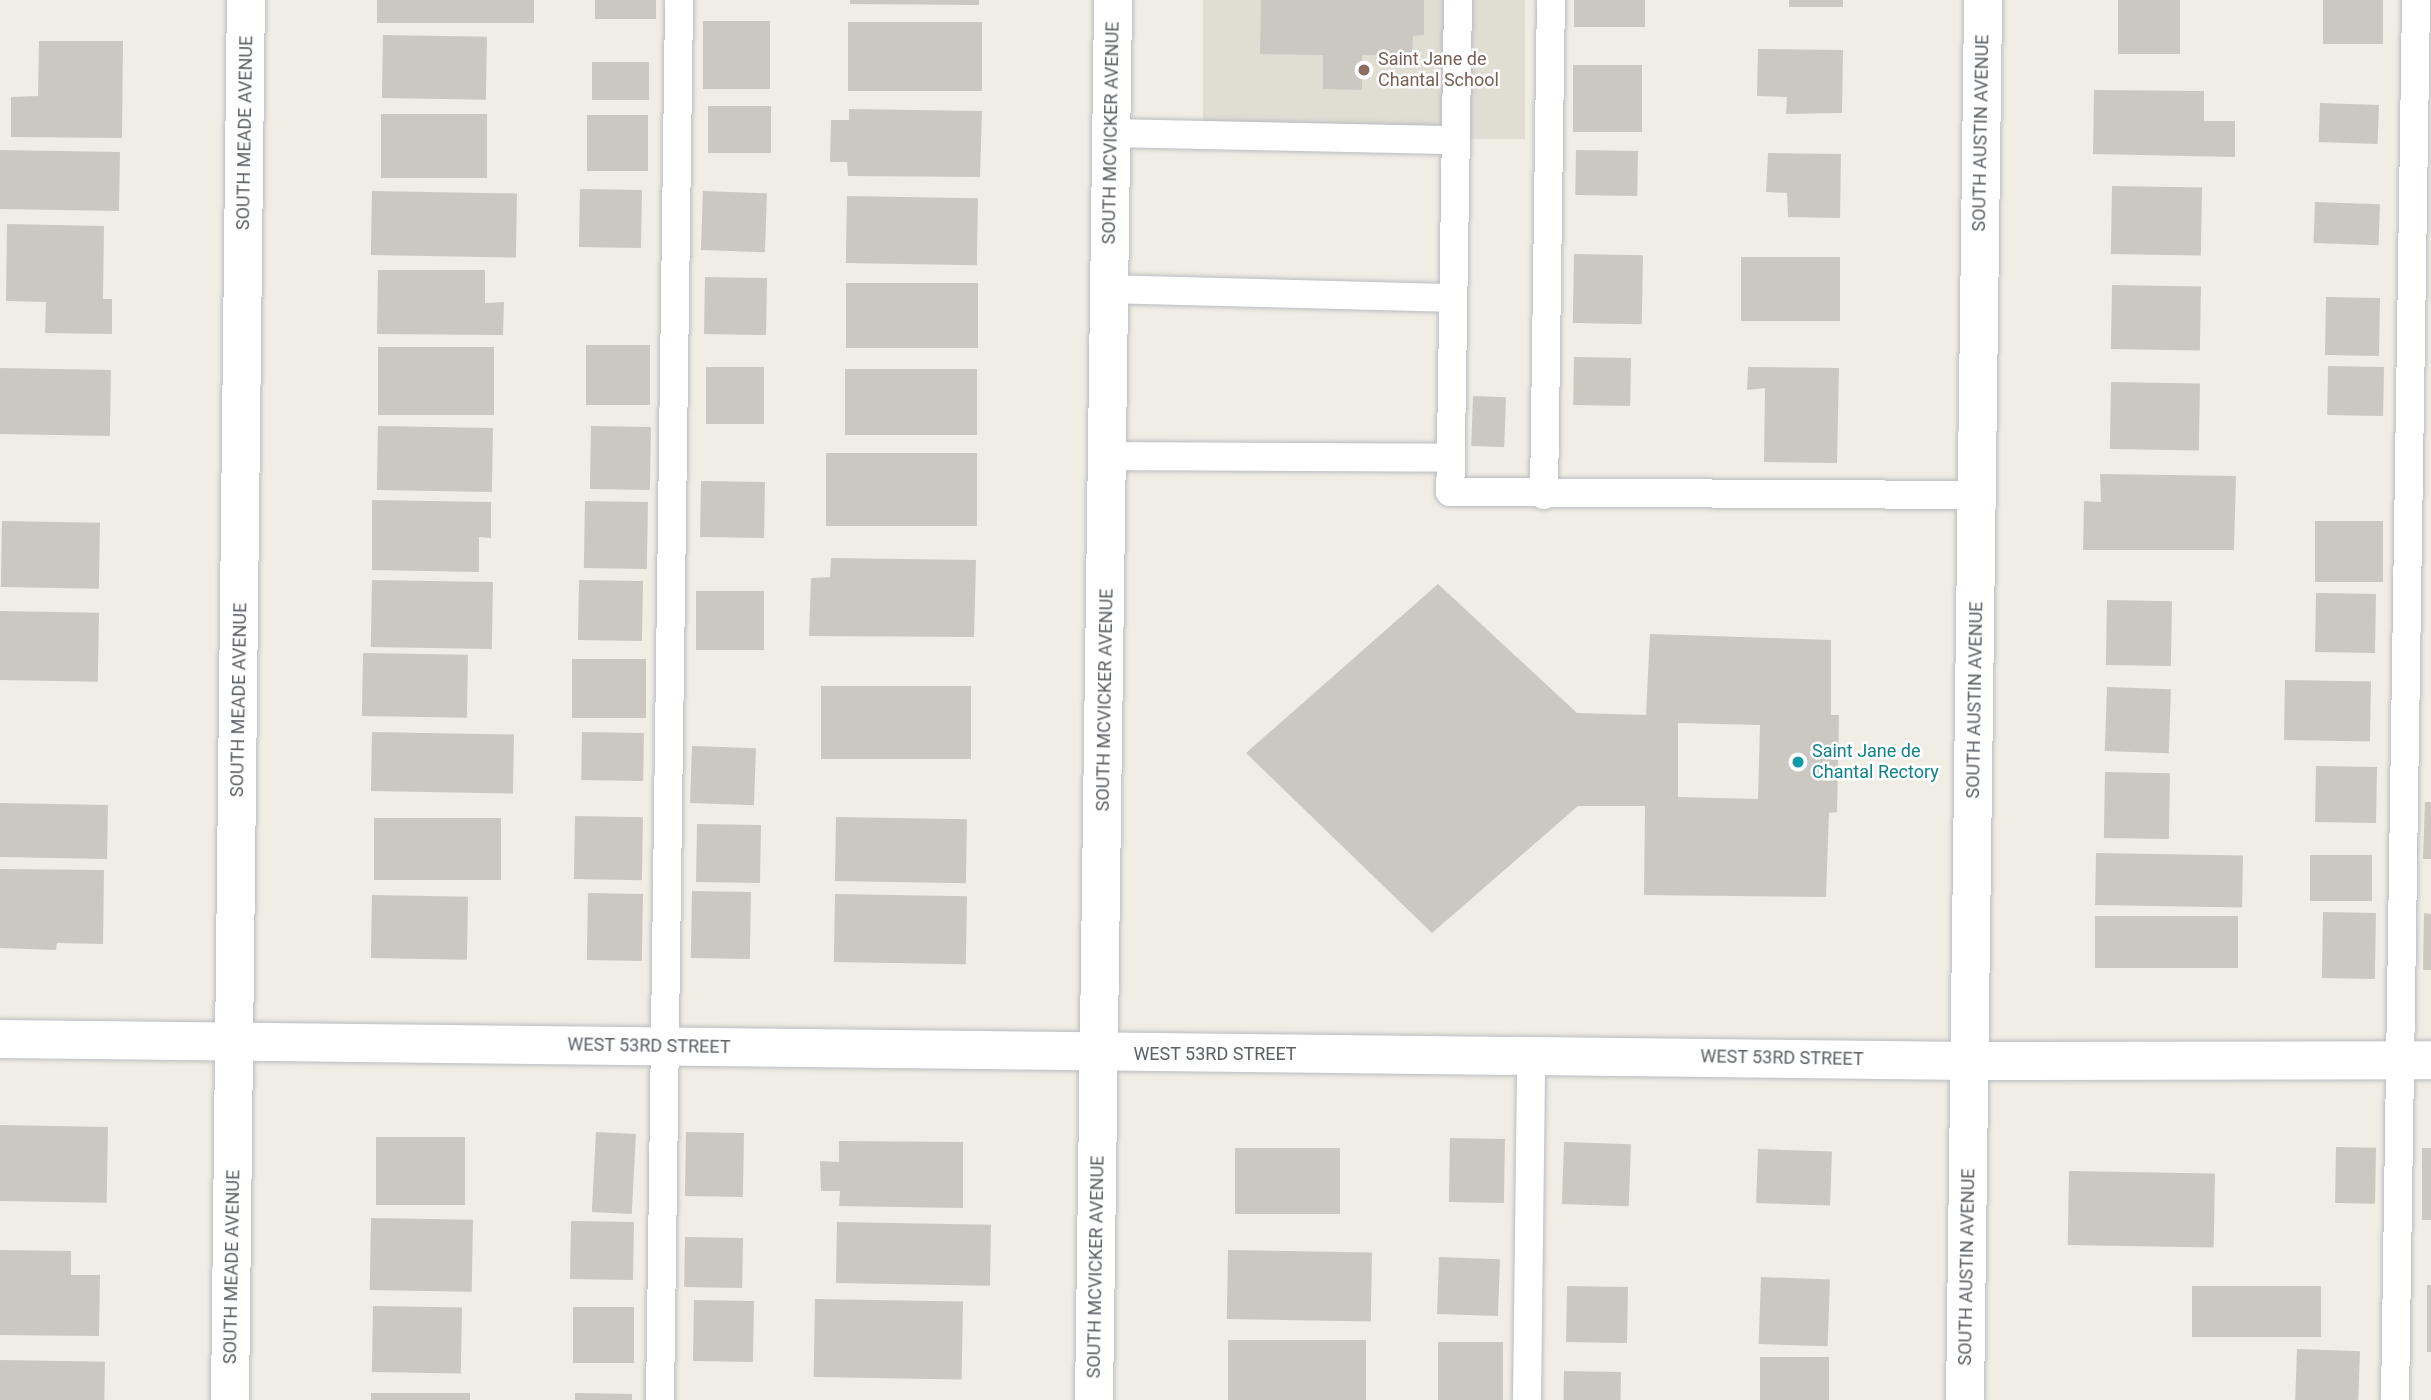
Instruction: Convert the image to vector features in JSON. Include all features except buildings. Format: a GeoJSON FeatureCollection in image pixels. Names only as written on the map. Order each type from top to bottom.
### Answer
{"type":"FeatureCollection","features":[{"type":"Feature","properties":{"kind":"street","name":"SOUTH MEADE AVENUE"},"geometry":{"type":"LineString","coordinates":[[230,1400],[246,0]]}},
{"type":"Feature","properties":{"kind":"street","name":"SOUTH MCVICKER AVENUE"},"geometry":{"type":"LineString","coordinates":[[1094,1400],[1109,456],[1113,0]]}},
{"type":"Feature","properties":{"kind":"street","name":"SOUTH AUSTIN AVENUE"},"geometry":{"type":"LineString","coordinates":[[1965,1400],[1983,0]]}},
{"type":"Feature","properties":{"kind":"street","name":"WEST 53RD STREET"},"geometry":{"type":"LineString","coordinates":[[0,1039],[235,1040],[1099,1054],[1531,1054],[1970,1061],[2416,1060]]}},
{"type":"Feature","properties":{"kind":"lane"},"geometry":{"type":"LineString","coordinates":[[660,1400],[679,0]]}},
{"type":"Feature","properties":{"kind":"lane"},"geometry":{"type":"LineString","coordinates":[[1458,0],[1450,492],[1545,495],[1977,495]]}},
{"type":"Feature","properties":{"kind":"lane"},"geometry":{"type":"LineString","coordinates":[[1545,495],[1551,0]]}},
{"type":"Feature","properties":{"kind":"lane"},"geometry":{"type":"LineString","coordinates":[[2395,1400],[2416,1060],[2416,0]]}},
{"type":"Feature","properties":{"kind":"lane"},"geometry":{"type":"LineString","coordinates":[[1111,134],[1456,131]]}},
{"type":"Feature","properties":{"kind":"lane"},"geometry":{"type":"LineString","coordinates":[[1109,289],[1453,298]]}},
{"type":"Feature","properties":{"kind":"lane"},"geometry":{"type":"LineString","coordinates":[[1109,456],[1450,458]]}},
{"type":"Feature","properties":{"kind":"lane"},"geometry":{"type":"LineString","coordinates":[[1527,1400],[1531,1054]]}},
{"type":"Feature","properties":{"kind":"shaded area","name":"Saint Jane de Chantal School"},"geometry":{"type":"Polygon","coordinates":[[[1203,0],[1525,0],[1525,139],[1203,139],[1203,0]]]}},
{"type":"Feature","properties":{"kind":"place","name":"Saint Jane de Chantal School"},"geometry":{"type":"Point","coordinates":[1364,70]}},
{"type":"Feature","properties":{"kind":"place","name":"Saint Jane de Chantal Rectory"},"geometry":{"type":"Point","coordinates":[1798,762]}}]}
